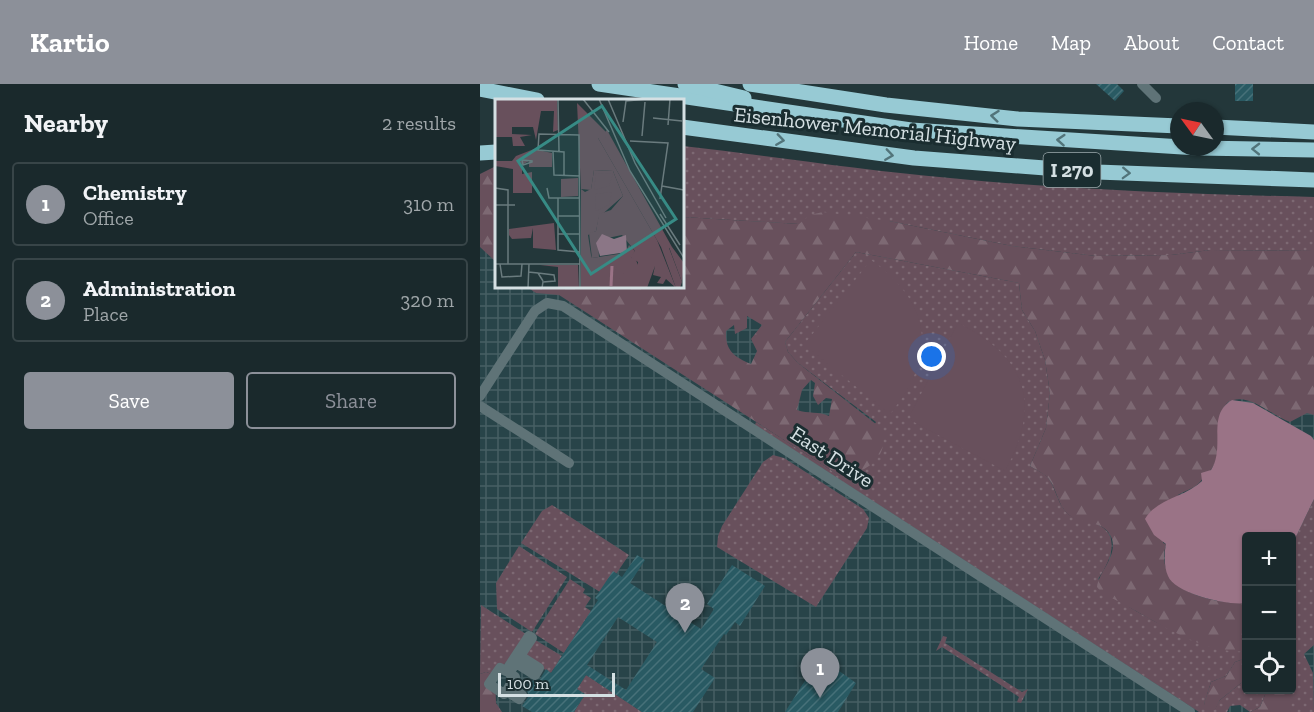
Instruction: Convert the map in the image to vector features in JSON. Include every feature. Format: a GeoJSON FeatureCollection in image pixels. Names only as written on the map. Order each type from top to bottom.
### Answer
{"type":"FeatureCollection","features":[{"type":"Feature","properties":{"kind":"highway","name":"I 270"},"geometry":{"type":"LineString","coordinates":[[599,84],[911,130],[1198,148],[1314,150]]}},
{"type":"Feature","properties":{"kind":"highway"},"geometry":{"type":"LineString","coordinates":[[685,84],[835,119]]}},
{"type":"Feature","properties":{"kind":"highway","name":"I 270"},"geometry":{"type":"LineString","coordinates":[[750,84],[886,105],[1018,119],[1170,126]]}},
{"type":"Feature","properties":{"kind":"highway"},"geometry":{"type":"LineString","coordinates":[[480,89],[532,99]]}},
{"type":"Feature","properties":{"kind":"highway","name":"Eisenhower Memorial Highway"},"geometry":{"type":"LineString","coordinates":[[684,127],[914,158],[1097,172],[1314,180]]}},
{"type":"Feature","properties":{"kind":"highway"},"geometry":{"type":"LineString","coordinates":[[1224,127],[1314,132]]}},
{"type":"Feature","properties":{"kind":"highway"},"geometry":{"type":"LineString","coordinates":[[684,135],[729,134]]}},
{"type":"Feature","properties":{"kind":"highway"},"geometry":{"type":"LineString","coordinates":[[480,153],[495,152]]}},
{"type":"Feature","properties":{"kind":"street"},"geometry":{"type":"LineString","coordinates":[[1142,84],[1156,98]]}},
{"type":"Feature","properties":{"kind":"street","name":"East Drive"},"geometry":{"type":"LineString","coordinates":[[480,396],[535,311],[547,303],[563,306],[1190,712]]}},
{"type":"Feature","properties":{"kind":"street"},"geometry":{"type":"LineString","coordinates":[[480,406],[569,463]]}},
{"type":"Feature","properties":{"kind":"street"},"geometry":{"type":"LineString","coordinates":[[529,636],[532,638],[520,656],[539,668],[535,675],[516,663],[509,673],[515,677],[509,687],[522,695],[519,699],[506,691],[504,694],[489,684],[500,668],[506,671],[529,636]]}},
{"type":"Feature","properties":{"kind":"shaded area"},"geometry":{"type":"Polygon","coordinates":[[[684,175],[1314,213],[1314,712],[480,712],[480,186],[495,183],[495,288],[684,288],[684,175]]]}},
{"type":"Feature","properties":{"kind":"shaded area"},"geometry":{"type":"Polygon","coordinates":[[[1232,400],[1253,403],[1311,436],[1314,440],[1314,499],[1296,537],[1296,532],[1242,532],[1242,603],[1216,601],[1191,593],[1173,582],[1166,569],[1166,544],[1154,535],[1145,519],[1157,506],[1188,491],[1202,481],[1201,473],[1211,470],[1217,451],[1218,423],[1224,406],[1232,400]]]}},
{"type":"Feature","properties":{"kind":"green space"},"geometry":{"type":"Polygon","coordinates":[[[684,146],[883,171],[1041,186],[1314,197],[1314,251],[1210,250],[1171,255],[1096,256],[1012,246],[889,221],[799,224],[684,217],[684,146]]]}},
{"type":"Feature","properties":{"kind":"green space"},"geometry":{"type":"Polygon","coordinates":[[[495,166],[495,261],[480,247],[480,174],[495,166]]]}},
{"type":"Feature","properties":{"kind":"green space"},"geometry":{"type":"Polygon","coordinates":[[[823,212],[889,221],[1012,246],[1096,256],[1171,255],[1210,250],[1314,251],[1314,415],[1307,413],[1290,422],[1252,402],[1236,399],[1228,402],[1219,419],[1217,456],[1214,464],[1209,472],[1205,472],[1198,484],[1178,495],[1163,543],[1166,544],[1164,560],[1168,573],[1176,584],[1202,597],[1242,603],[1242,651],[1228,651],[1191,640],[1103,594],[1097,587],[1112,552],[1112,539],[1109,533],[1099,525],[1069,515],[1062,507],[1049,479],[1030,466],[1046,428],[1050,393],[1045,360],[1035,331],[1022,310],[1019,283],[856,252],[785,342],[788,352],[798,363],[881,428],[883,447],[880,455],[867,467],[840,476],[559,295],[536,293],[528,288],[684,288],[684,217],[799,224],[810,215],[823,212]],[[747,316],[747,328],[735,334],[734,325],[726,331],[727,343],[732,352],[751,364],[757,351],[751,339],[762,325],[747,316]],[[811,380],[802,390],[797,410],[829,416],[832,399],[826,398],[818,405],[813,396],[815,383],[811,380]]]}},
{"type":"Feature","properties":{"kind":"green space"},"geometry":{"type":"Polygon","coordinates":[[[856,252],[1019,283],[1022,310],[1035,331],[1045,360],[1050,393],[1046,428],[1030,466],[1048,477],[1061,505],[1069,515],[1099,525],[1106,531],[1112,545],[1111,553],[1098,579],[1116,597],[1147,617],[1182,634],[1218,647],[1242,651],[1242,659],[1235,662],[1226,676],[1211,682],[1204,704],[1215,709],[1220,700],[1242,682],[1242,694],[1265,694],[1260,707],[1250,712],[1240,705],[1230,706],[1227,712],[1199,712],[755,425],[756,422],[840,476],[876,422],[798,363],[788,352],[785,342],[856,252]]]}},
{"type":"Feature","properties":{"kind":"green space"},"geometry":{"type":"Polygon","coordinates":[[[871,260],[906,294],[916,313],[921,331],[921,351],[916,371],[890,414],[807,347],[807,341],[871,260]]]}},
{"type":"Feature","properties":{"kind":"green space"},"geometry":{"type":"Polygon","coordinates":[[[958,323],[981,336],[1000,351],[1013,367],[1021,385],[1025,404],[1023,424],[1005,471],[912,421],[910,415],[958,323]]]}},
{"type":"Feature","properties":{"kind":"green space"},"geometry":{"type":"Polygon","coordinates":[[[773,455],[784,458],[863,509],[869,518],[867,528],[816,607],[717,547],[722,526],[763,462],[773,455]]]}},
{"type":"Feature","properties":{"kind":"green space"},"geometry":{"type":"Polygon","coordinates":[[[1314,499],[1314,645],[1304,654],[1313,673],[1314,712],[1291,712],[1281,694],[1296,694],[1296,537],[1314,499]]]}},
{"type":"Feature","properties":{"kind":"green space"},"geometry":{"type":"Polygon","coordinates":[[[552,505],[629,555],[616,574],[613,572],[600,592],[521,543],[542,511],[552,505]]]}},
{"type":"Feature","properties":{"kind":"green space"},"geometry":{"type":"Polygon","coordinates":[[[519,546],[567,577],[532,632],[497,609],[496,583],[519,546]]]}},
{"type":"Feature","properties":{"kind":"green space"},"geometry":{"type":"Polygon","coordinates":[[[570,579],[585,589],[583,593],[591,598],[585,607],[591,611],[564,653],[535,634],[570,579]]]}},
{"type":"Feature","properties":{"kind":"green space"},"geometry":{"type":"Polygon","coordinates":[[[481,605],[529,636],[495,675],[486,672],[480,674],[481,605]]]}},
{"type":"Feature","properties":{"kind":"green space"},"geometry":{"type":"Polygon","coordinates":[[[943,636],[947,637],[945,643],[1022,692],[1028,689],[1021,703],[1017,702],[1019,697],[942,647],[936,651],[943,636]]]}},
{"type":"Feature","properties":{"kind":"green space"},"geometry":{"type":"Polygon","coordinates":[[[532,638],[562,656],[551,673],[520,656],[532,638]]]}},
{"type":"Feature","properties":{"kind":"green space"},"geometry":{"type":"Polygon","coordinates":[[[1242,659],[1242,682],[1220,700],[1215,710],[1208,709],[1204,704],[1211,682],[1226,676],[1235,662],[1242,659]]]}},
{"type":"Feature","properties":{"kind":"green space"},"geometry":{"type":"Polygon","coordinates":[[[486,672],[495,675],[496,703],[502,712],[480,712],[480,674],[486,672]]]}},
{"type":"Feature","properties":{"kind":"green space"},"geometry":{"type":"Polygon","coordinates":[[[586,675],[642,712],[574,712],[585,695],[577,689],[586,675]]]}},
{"type":"Feature","properties":{"kind":"green space"},"geometry":{"type":"Polygon","coordinates":[[[1265,694],[1284,694],[1290,698],[1291,712],[1250,712],[1260,707],[1265,694]]]}},
{"type":"Feature","properties":{"kind":"building"},"geometry":{"type":"Polygon","coordinates":[[[1096,84],[1117,84],[1124,91],[1115,101],[1096,84]]]}},
{"type":"Feature","properties":{"kind":"building"},"geometry":{"type":"Polygon","coordinates":[[[1235,84],[1253,84],[1253,101],[1235,101],[1235,84]]]}},
{"type":"Feature","properties":{"kind":"building"},"geometry":{"type":"Polygon","coordinates":[[[637,555],[645,560],[630,583],[701,629],[714,609],[707,604],[732,565],[765,586],[740,626],[735,622],[726,635],[724,634],[701,669],[715,678],[693,712],[642,712],[586,675],[577,689],[585,694],[574,712],[532,712],[522,706],[529,696],[526,688],[530,681],[539,681],[546,669],[551,673],[598,600],[595,598],[613,571],[622,577],[637,555]],[[618,617],[587,665],[626,690],[657,642],[618,617]]]}},
{"type":"Feature","properties":{"kind":"building"},"geometry":{"type":"Polygon","coordinates":[[[815,665],[820,668],[822,665],[832,672],[835,668],[856,683],[838,712],[785,712],[815,665]]]}},
{"type":"Feature","properties":{"kind":"place","name":"Administration"},"geometry":{"type":"Point","coordinates":[685,633]}},
{"type":"Feature","properties":{"kind":"place","name":"Chemistry"},"geometry":{"type":"Point","coordinates":[820,698]}}]}
